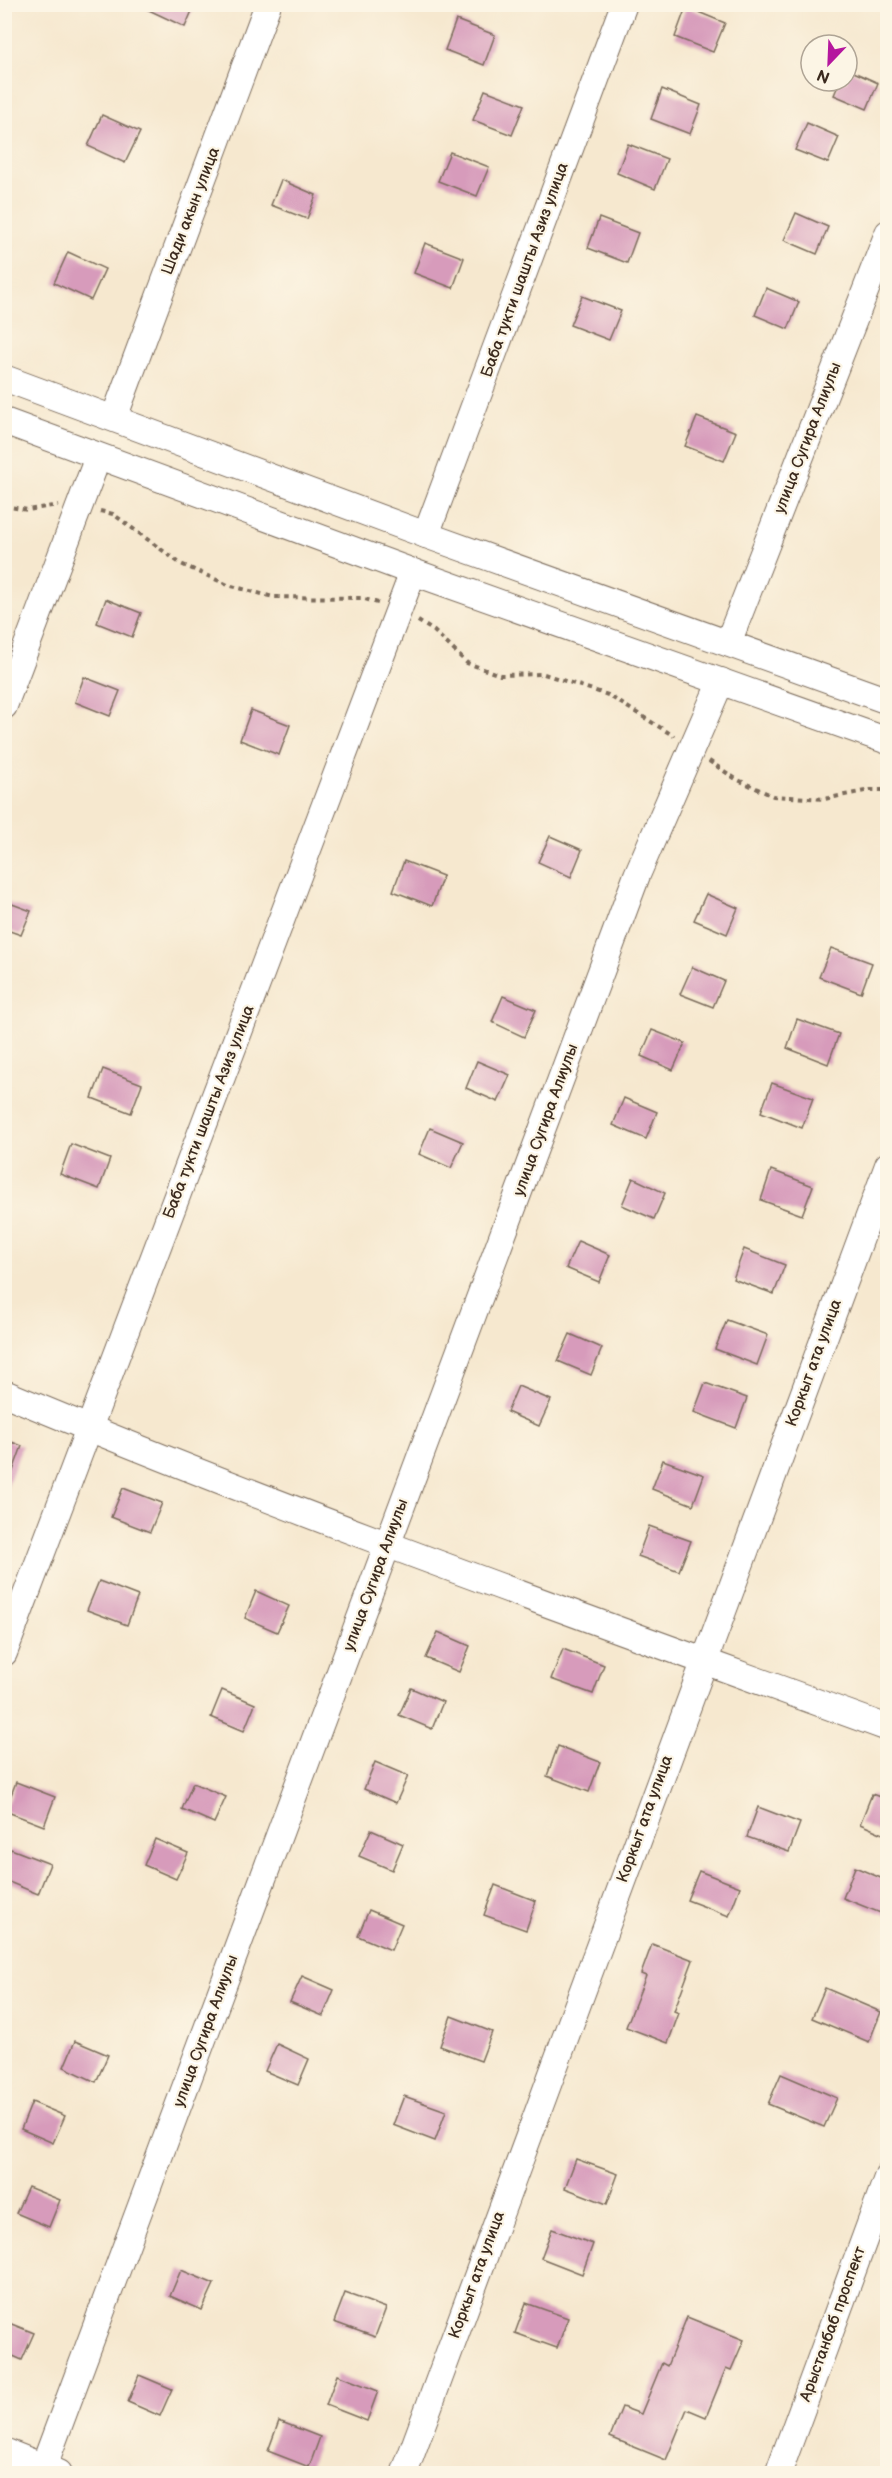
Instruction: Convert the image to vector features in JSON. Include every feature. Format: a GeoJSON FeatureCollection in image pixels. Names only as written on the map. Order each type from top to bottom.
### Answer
{"type":"FeatureCollection","features":[{"type":"Feature","properties":{"kind":"street","name":"Шади акын улица"},"geometry":{"type":"LineString","coordinates":[[114,418],[268,4]]}},
{"type":"Feature","properties":{"kind":"street","name":"Баба тукти шашты Азиз улица"},"geometry":{"type":"LineString","coordinates":[[426,535],[624,4]]}},
{"type":"Feature","properties":{"kind":"street","name":"улица Сугира Алиулы"},"geometry":{"type":"LineString","coordinates":[[728,643],[888,233]]}},
{"type":"Feature","properties":{"kind":"street"},"geometry":{"type":"LineString","coordinates":[[4,378],[426,535],[888,701]]}},
{"type":"Feature","properties":{"kind":"street"},"geometry":{"type":"LineString","coordinates":[[4,421],[413,572],[888,741]]}},
{"type":"Feature","properties":{"kind":"street"},"geometry":{"type":"LineString","coordinates":[[4,706],[98,457]]}},
{"type":"Feature","properties":{"kind":"street","name":"Баба тукти шашты Азиз улица"},"geometry":{"type":"LineString","coordinates":[[4,1653],[413,572]]}},
{"type":"Feature","properties":{"kind":"street","name":"улица Сугира Алиулы"},"geometry":{"type":"LineString","coordinates":[[48,2472],[388,1543],[638,876],[721,681]]}},
{"type":"Feature","properties":{"kind":"street","name":"Коркыт ата улица"},"geometry":{"type":"LineString","coordinates":[[404,2474],[888,1165]]}},
{"type":"Feature","properties":{"kind":"street"},"geometry":{"type":"LineString","coordinates":[[4,1393],[388,1543],[888,1728]]}},
{"type":"Feature","properties":{"kind":"street","name":"Арыстанбаб проспект"},"geometry":{"type":"LineString","coordinates":[[778,2474],[888,2175]]}},
{"type":"Feature","properties":{"kind":"street"},"geometry":{"type":"LineString","coordinates":[[4,2451],[48,2472]]}},
{"type":"Feature","properties":{"kind":"path"},"geometry":{"type":"LineString","coordinates":[[4,506],[28,510],[65,504],[113,514],[181,564],[228,585],[273,597],[361,598],[398,610],[434,631],[466,663],[500,675],[544,674],[608,694],[736,779],[773,796],[824,799],[870,790],[888,790]]}},
{"type":"Feature","properties":{"kind":"building"},"geometry":{"type":"Polygon","coordinates":[[[136,4],[195,4],[185,27],[136,4]]]}},
{"type":"Feature","properties":{"kind":"building"},"geometry":{"type":"Polygon","coordinates":[[[686,7],[725,23],[713,52],[675,37],[686,7]]]}},
{"type":"Feature","properties":{"kind":"building"},"geometry":{"type":"Polygon","coordinates":[[[456,20],[495,35],[484,65],[445,50],[456,20]]]}},
{"type":"Feature","properties":{"kind":"building"},"geometry":{"type":"Polygon","coordinates":[[[859,74],[878,83],[867,109],[834,95],[835,93],[859,93],[859,74]]]}},
{"type":"Feature","properties":{"kind":"building"},"geometry":{"type":"Polygon","coordinates":[[[662,89],[701,105],[690,134],[651,119],[662,89]]]}},
{"type":"Feature","properties":{"kind":"building"},"geometry":{"type":"Polygon","coordinates":[[[485,90],[524,105],[512,135],[473,120],[485,90]]]}},
{"type":"Feature","properties":{"kind":"building"},"geometry":{"type":"Polygon","coordinates":[[[102,115],[140,132],[125,163],[88,146],[102,115]]]}},
{"type":"Feature","properties":{"kind":"building"},"geometry":{"type":"Polygon","coordinates":[[[807,123],[839,137],[828,163],[795,150],[807,123]]]}},
{"type":"Feature","properties":{"kind":"building"},"geometry":{"type":"Polygon","coordinates":[[[628,144],[667,159],[655,189],[617,173],[628,144]]]}},
{"type":"Feature","properties":{"kind":"building"},"geometry":{"type":"Polygon","coordinates":[[[450,152],[489,167],[477,196],[438,181],[450,152]]]}},
{"type":"Feature","properties":{"kind":"building"},"geometry":{"type":"Polygon","coordinates":[[[281,180],[316,195],[307,219],[271,205],[281,180]]]}},
{"type":"Feature","properties":{"kind":"building"},"geometry":{"type":"Polygon","coordinates":[[[796,213],[828,227],[817,254],[784,240],[796,213]]]}},
{"type":"Feature","properties":{"kind":"building"},"geometry":{"type":"Polygon","coordinates":[[[599,218],[638,233],[627,263],[588,248],[599,218]]]}},
{"type":"Feature","properties":{"kind":"building"},"geometry":{"type":"Polygon","coordinates":[[[425,243],[464,258],[453,288],[414,273],[425,243]]]}},
{"type":"Feature","properties":{"kind":"building"},"geometry":{"type":"Polygon","coordinates":[[[68,252],[105,269],[91,300],[54,283],[68,252]]]}},
{"type":"Feature","properties":{"kind":"building"},"geometry":{"type":"Polygon","coordinates":[[[766,288],[799,302],[788,329],[755,315],[766,288]]]}},
{"type":"Feature","properties":{"kind":"building"},"geometry":{"type":"Polygon","coordinates":[[[582,296],[621,311],[609,340],[570,325],[582,296]]]}},
{"type":"Feature","properties":{"kind":"building"},"geometry":{"type":"Polygon","coordinates":[[[697,417],[736,432],[724,461],[685,446],[697,417]]]}},
{"type":"Feature","properties":{"kind":"building"},"geometry":{"type":"Polygon","coordinates":[[[106,599],[141,613],[132,637],[97,623],[106,599]]]}},
{"type":"Feature","properties":{"kind":"building"},"geometry":{"type":"Polygon","coordinates":[[[84,677],[120,691],[110,716],[75,702],[84,677]]]}},
{"type":"Feature","properties":{"kind":"building"},"geometry":{"type":"Polygon","coordinates":[[[251,710],[290,725],[279,755],[240,740],[251,710]]]}},
{"type":"Feature","properties":{"kind":"building"},"geometry":{"type":"Polygon","coordinates":[[[550,836],[582,850],[571,877],[538,862],[550,836]]]}},
{"type":"Feature","properties":{"kind":"building"},"geometry":{"type":"Polygon","coordinates":[[[404,861],[443,876],[432,906],[393,891],[404,861]]]}},
{"type":"Feature","properties":{"kind":"building"},"geometry":{"type":"Polygon","coordinates":[[[706,894],[738,908],[727,934],[694,920],[706,894]]]}},
{"type":"Feature","properties":{"kind":"building"},"geometry":{"type":"Polygon","coordinates":[[[4,901],[31,911],[21,935],[4,929],[4,901]]]}},
{"type":"Feature","properties":{"kind":"building"},"geometry":{"type":"Polygon","coordinates":[[[831,948],[872,963],[861,993],[819,977],[831,948]]]}},
{"type":"Feature","properties":{"kind":"building"},"geometry":{"type":"Polygon","coordinates":[[[692,967],[724,981],[713,1007],[680,994],[692,967]]]}},
{"type":"Feature","properties":{"kind":"building"},"geometry":{"type":"Polygon","coordinates":[[[503,996],[536,1010],[524,1037],[492,1022],[503,996]]]}},
{"type":"Feature","properties":{"kind":"building"},"geometry":{"type":"Polygon","coordinates":[[[797,1019],[839,1034],[828,1064],[787,1048],[797,1019]]]}},
{"type":"Feature","properties":{"kind":"building"},"geometry":{"type":"Polygon","coordinates":[[[652,1030],[685,1043],[673,1070],[641,1056],[652,1030]]]}},
{"type":"Feature","properties":{"kind":"building"},"geometry":{"type":"Polygon","coordinates":[[[477,1061],[510,1075],[498,1102],[466,1088],[477,1061]]]}},
{"type":"Feature","properties":{"kind":"building"},"geometry":{"type":"Polygon","coordinates":[[[103,1069],[142,1084],[131,1113],[92,1098],[103,1069]]]}},
{"type":"Feature","properties":{"kind":"building"},"geometry":{"type":"Polygon","coordinates":[[[772,1083],[813,1098],[802,1128],[761,1112],[772,1083]]]}},
{"type":"Feature","properties":{"kind":"building"},"geometry":{"type":"Polygon","coordinates":[[[624,1098],[657,1112],[646,1139],[613,1125],[624,1098]]]}},
{"type":"Feature","properties":{"kind":"building"},"geometry":{"type":"Polygon","coordinates":[[[430,1128],[463,1142],[451,1168],[419,1154],[430,1128]]]}},
{"type":"Feature","properties":{"kind":"building"},"geometry":{"type":"Polygon","coordinates":[[[71,1144],[110,1159],[99,1189],[60,1174],[71,1144]]]}},
{"type":"Feature","properties":{"kind":"building"},"geometry":{"type":"Polygon","coordinates":[[[771,1170],[813,1186],[802,1215],[761,1200],[771,1170]]]}},
{"type":"Feature","properties":{"kind":"building"},"geometry":{"type":"Polygon","coordinates":[[[633,1178],[665,1193],[654,1219],[622,1205],[633,1178]]]}},
{"type":"Feature","properties":{"kind":"building"},"geometry":{"type":"Polygon","coordinates":[[[578,1241],[610,1255],[599,1282],[566,1268],[578,1241]]]}},
{"type":"Feature","properties":{"kind":"building"},"geometry":{"type":"Polygon","coordinates":[[[744,1249],[785,1265],[774,1294],[733,1279],[744,1249]]]}},
{"type":"Feature","properties":{"kind":"building"},"geometry":{"type":"Polygon","coordinates":[[[727,1320],[768,1335],[757,1365],[715,1349],[727,1320]]]}},
{"type":"Feature","properties":{"kind":"building"},"geometry":{"type":"Polygon","coordinates":[[[570,1334],[602,1348],[591,1375],[558,1361],[570,1334]]]}},
{"type":"Feature","properties":{"kind":"building"},"geometry":{"type":"Polygon","coordinates":[[[705,1383],[747,1398],[736,1428],[694,1412],[705,1383]]]}},
{"type":"Feature","properties":{"kind":"building"},"geometry":{"type":"Polygon","coordinates":[[[518,1386],[551,1400],[539,1426],[507,1412],[518,1386]]]}},
{"type":"Feature","properties":{"kind":"building"},"geometry":{"type":"Polygon","coordinates":[[[4,1439],[22,1446],[6,1490],[4,1489],[4,1439]]]}},
{"type":"Feature","properties":{"kind":"building"},"geometry":{"type":"Polygon","coordinates":[[[663,1460],[704,1475],[693,1505],[652,1489],[663,1460]]]}},
{"type":"Feature","properties":{"kind":"building"},"geometry":{"type":"Polygon","coordinates":[[[123,1488],[162,1503],[150,1532],[111,1517],[123,1488]]]}},
{"type":"Feature","properties":{"kind":"building"},"geometry":{"type":"Polygon","coordinates":[[[649,1526],[691,1541],[679,1571],[638,1556],[649,1526]]]}},
{"type":"Feature","properties":{"kind":"building"},"geometry":{"type":"Polygon","coordinates":[[[99,1581],[138,1596],[127,1625],[87,1610],[99,1581]]]}},
{"type":"Feature","properties":{"kind":"building"},"geometry":{"type":"Polygon","coordinates":[[[256,1591],[289,1606],[277,1632],[245,1618],[256,1591]]]}},
{"type":"Feature","properties":{"kind":"building"},"geometry":{"type":"Polygon","coordinates":[[[438,1632],[470,1646],[459,1672],[426,1658],[438,1632]]]}},
{"type":"Feature","properties":{"kind":"building"},"geometry":{"type":"Polygon","coordinates":[[[563,1649],[604,1665],[593,1694],[551,1679],[563,1649]]]}},
{"type":"Feature","properties":{"kind":"building"},"geometry":{"type":"Polygon","coordinates":[[[411,1688],[443,1702],[432,1729],[399,1715],[411,1688]]]}},
{"type":"Feature","properties":{"kind":"building"},"geometry":{"type":"Polygon","coordinates":[[[222,1690],[255,1704],[244,1731],[211,1717],[222,1690]]]}},
{"type":"Feature","properties":{"kind":"building"},"geometry":{"type":"Polygon","coordinates":[[[558,1746],[600,1762],[589,1792],[547,1776],[558,1746]]]}},
{"type":"Feature","properties":{"kind":"building"},"geometry":{"type":"Polygon","coordinates":[[[375,1762],[408,1776],[396,1803],[364,1789],[375,1762]]]}},
{"type":"Feature","properties":{"kind":"building"},"geometry":{"type":"Polygon","coordinates":[[[16,1782],[55,1797],[44,1826],[5,1811],[16,1782]]]}},
{"type":"Feature","properties":{"kind":"building"},"geometry":{"type":"Polygon","coordinates":[[[193,1783],[226,1797],[214,1823],[182,1809],[193,1783]]]}},
{"type":"Feature","properties":{"kind":"building"},"geometry":{"type":"Polygon","coordinates":[[[872,1794],[888,1800],[888,1836],[860,1824],[872,1794]]]}},
{"type":"Feature","properties":{"kind":"building"},"geometry":{"type":"Polygon","coordinates":[[[758,1807],[800,1823],[789,1852],[747,1837],[758,1807]]]}},
{"type":"Feature","properties":{"kind":"building"},"geometry":{"type":"Polygon","coordinates":[[[371,1830],[403,1844],[392,1870],[359,1856],[371,1830]]]}},
{"type":"Feature","properties":{"kind":"building"},"geometry":{"type":"Polygon","coordinates":[[[155,1839],[188,1853],[176,1879],[144,1865],[155,1839]]]}},
{"type":"Feature","properties":{"kind":"building"},"geometry":{"type":"Polygon","coordinates":[[[11,1849],[50,1864],[38,1894],[4,1880],[4,1865],[11,1849]]]}},
{"type":"Feature","properties":{"kind":"building"},"geometry":{"type":"Polygon","coordinates":[[[855,1867],[888,1881],[888,1916],[843,1898],[855,1867]]]}},
{"type":"Feature","properties":{"kind":"building"},"geometry":{"type":"Polygon","coordinates":[[[699,1871],[740,1887],[729,1916],[687,1900],[699,1871]]]}},
{"type":"Feature","properties":{"kind":"building"},"geometry":{"type":"Polygon","coordinates":[[[495,1885],[536,1901],[526,1930],[484,1915],[495,1885]]]}},
{"type":"Feature","properties":{"kind":"building"},"geometry":{"type":"Polygon","coordinates":[[[369,1910],[402,1924],[391,1950],[358,1936],[369,1910]]]}},
{"type":"Feature","properties":{"kind":"building"},"geometry":{"type":"Polygon","coordinates":[[[652,1944],[693,1960],[674,2011],[679,2013],[668,2043],[626,2027],[646,1976],[641,1974],[652,1944]]]}},
{"type":"Feature","properties":{"kind":"building"},"geometry":{"type":"Polygon","coordinates":[[[302,1976],[334,1990],[323,2016],[290,2002],[302,1976]]]}},
{"type":"Feature","properties":{"kind":"building"},"geometry":{"type":"Polygon","coordinates":[[[825,1988],[881,2012],[869,2042],[812,2018],[825,1988]]]}},
{"type":"Feature","properties":{"kind":"building"},"geometry":{"type":"Polygon","coordinates":[[[451,2016],[492,2032],[481,2061],[440,2046],[451,2016]]]}},
{"type":"Feature","properties":{"kind":"building"},"geometry":{"type":"Polygon","coordinates":[[[75,2041],[108,2055],[96,2082],[64,2067],[75,2041]]]}},
{"type":"Feature","properties":{"kind":"building"},"geometry":{"type":"Polygon","coordinates":[[[277,2044],[309,2059],[298,2085],[265,2071],[277,2044]]]}},
{"type":"Feature","properties":{"kind":"building"},"geometry":{"type":"Polygon","coordinates":[[[781,2074],[837,2098],[824,2127],[768,2104],[781,2074]]]}},
{"type":"Feature","properties":{"kind":"building"},"geometry":{"type":"Polygon","coordinates":[[[404,2096],[446,2111],[435,2141],[393,2125],[404,2096]]]}},
{"type":"Feature","properties":{"kind":"building"},"geometry":{"type":"Polygon","coordinates":[[[32,2102],[65,2116],[53,2143],[21,2129],[32,2102]]]}},
{"type":"Feature","properties":{"kind":"building"},"geometry":{"type":"Polygon","coordinates":[[[576,2159],[618,2174],[607,2204],[565,2188],[576,2159]]]}},
{"type":"Feature","properties":{"kind":"building"},"geometry":{"type":"Polygon","coordinates":[[[28,2187],[60,2200],[49,2227],[16,2213],[28,2187]]]}},
{"type":"Feature","properties":{"kind":"building"},"geometry":{"type":"Polygon","coordinates":[[[552,2229],[593,2244],[582,2274],[541,2258],[552,2229]]]}},
{"type":"Feature","properties":{"kind":"building"},"geometry":{"type":"Polygon","coordinates":[[[181,2270],[214,2284],[202,2310],[170,2296],[181,2270]]]}},
{"type":"Feature","properties":{"kind":"building"},"geometry":{"type":"Polygon","coordinates":[[[345,2293],[386,2308],[375,2337],[334,2322],[345,2293]]]}},
{"type":"Feature","properties":{"kind":"building"},"geometry":{"type":"Polygon","coordinates":[[[526,2303],[568,2318],[557,2348],[515,2333],[526,2303]]]}},
{"type":"Feature","properties":{"kind":"building"},"geometry":{"type":"Polygon","coordinates":[[[687,2317],[744,2340],[731,2370],[726,2368],[706,2417],[687,2409],[666,2460],[610,2437],[622,2407],[641,2414],[662,2363],[667,2366],[687,2317]]]}},
{"type":"Feature","properties":{"kind":"building"},"geometry":{"type":"Polygon","coordinates":[[[4,2321],[34,2333],[22,2360],[4,2352],[4,2321]]]}},
{"type":"Feature","properties":{"kind":"building"},"geometry":{"type":"Polygon","coordinates":[[[139,2375],[172,2389],[160,2416],[128,2402],[139,2375]]]}},
{"type":"Feature","properties":{"kind":"building"},"geometry":{"type":"Polygon","coordinates":[[[337,2375],[378,2391],[367,2421],[326,2405],[337,2375]]]}},
{"type":"Feature","properties":{"kind":"building"},"geometry":{"type":"Polygon","coordinates":[[[279,2421],[320,2437],[309,2467],[268,2451],[279,2421]]]}}]}
